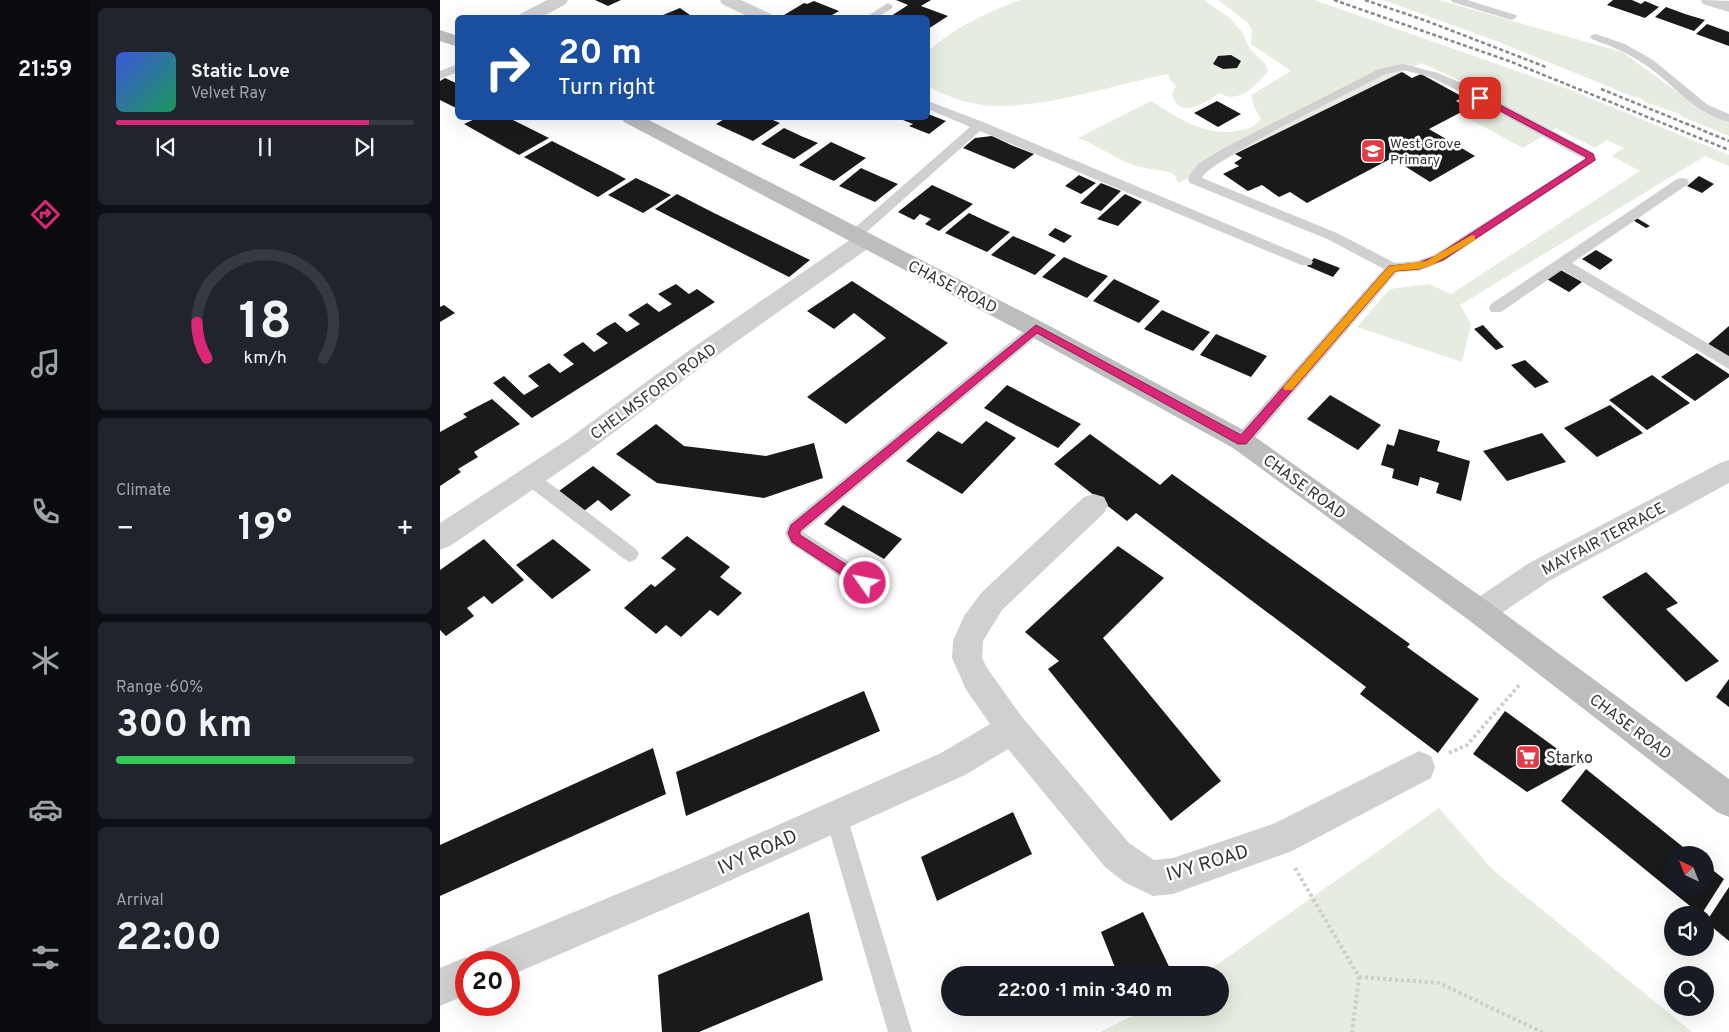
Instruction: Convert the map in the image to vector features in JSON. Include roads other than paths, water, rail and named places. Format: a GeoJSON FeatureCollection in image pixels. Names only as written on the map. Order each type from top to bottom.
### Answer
{"type":"FeatureCollection","features":[{"type":"Feature","properties":{"kind":"street"},"geometry":{"type":"LineString","coordinates":[[532,15],[560,0]]}},
{"type":"Feature","properties":{"kind":"street"},"geometry":{"type":"LineString","coordinates":[[728,0],[759,15]]}},
{"type":"Feature","properties":{"kind":"street"},"geometry":{"type":"LineString","coordinates":[[1708,0],[1729,7]]}},
{"type":"Feature","properties":{"kind":"street"},"geometry":{"type":"LineString","coordinates":[[440,35],[455,41]]}},
{"type":"Feature","properties":{"kind":"street","name":"CHASE ROAD"},"geometry":{"type":"LineString","coordinates":[[635,120],[1036,329],[1242,441],[1480,612],[1729,800]]}},
{"type":"Feature","properties":{"kind":"street","name":"CHELMSFORD ROAD"},"geometry":{"type":"LineString","coordinates":[[440,538],[576,447],[860,238]]}},
{"type":"Feature","properties":{"kind":"street","name":"MAYFAIR TERRACE"},"geometry":{"type":"LineString","coordinates":[[1480,612],[1539,572],[1729,470]]}},
{"type":"Feature","properties":{"kind":"street","name":"IVY ROAD"},"geometry":{"type":"LineString","coordinates":[[1094,505],[992,601],[975,625],[968,641],[967,658],[976,678],[1011,728],[1117,855],[1136,870],[1153,878],[1173,876],[1280,839],[1419,767]]}},
{"type":"Feature","properties":{"kind":"street","name":"IVY ROAD"},"geometry":{"type":"LineString","coordinates":[[520,953],[706,874],[953,764],[979,750],[1011,728]]}},
{"type":"Feature","properties":{"kind":"street"},"geometry":{"type":"LineString","coordinates":[[440,987],[455,981]]}},
{"type":"Feature","properties":{"kind":"lane"},"geometry":{"type":"LineString","coordinates":[[1456,0],[1512,17]]}},
{"type":"Feature","properties":{"kind":"lane"},"geometry":{"type":"LineString","coordinates":[[874,15],[888,6]]}},
{"type":"Feature","properties":{"kind":"lane"},"geometry":{"type":"LineString","coordinates":[[1596,37],[1621,46],[1649,62],[1704,108],[1729,118]]}},
{"type":"Feature","properties":{"kind":"lane"},"geometry":{"type":"LineString","coordinates":[[1242,441],[1393,268],[1419,266],[1444,256],[1591,160],[1590,156],[1464,89],[1434,75],[1402,67],[1383,71],[1230,150],[1203,167],[1194,177],[1198,182],[1345,242],[1393,268]]}},
{"type":"Feature","properties":{"kind":"lane"},"geometry":{"type":"LineString","coordinates":[[440,76],[455,68]]}},
{"type":"Feature","properties":{"kind":"lane"},"geometry":{"type":"LineString","coordinates":[[930,106],[1306,262]]}},
{"type":"Feature","properties":{"kind":"lane"},"geometry":{"type":"LineString","coordinates":[[860,238],[979,125]]}},
{"type":"Feature","properties":{"kind":"lane"},"geometry":{"type":"LineString","coordinates":[[1496,308],[1682,182]]}},
{"type":"Feature","properties":{"kind":"lane"},"geometry":{"type":"LineString","coordinates":[[1562,264],[1729,363]]}},
{"type":"Feature","properties":{"kind":"lane"},"geometry":{"type":"LineString","coordinates":[[865,583],[796,538],[795,528],[1036,329]]}},
{"type":"Feature","properties":{"kind":"lane"},"geometry":{"type":"LineString","coordinates":[[530,478],[630,554]]}},
{"type":"Feature","properties":{"kind":"lane"},"geometry":{"type":"LineString","coordinates":[[836,816],[900,1032]]}},
{"type":"Feature","properties":{"kind":"railway"},"geometry":{"type":"LineString","coordinates":[[1334,0],[1509,61],[1729,150]]}},
{"type":"Feature","properties":{"kind":"railway"},"geometry":{"type":"LineString","coordinates":[[1365,0],[1424,20],[1546,67]]}},
{"type":"Feature","properties":{"kind":"railway"},"geometry":{"type":"LineString","coordinates":[[1601,89],[1729,141]]}},
{"type":"Feature","properties":{"kind":"place","name":"West Grove Primary"},"geometry":{"type":"Point","coordinates":[1373,151]}},
{"type":"Feature","properties":{"kind":"place","name":"Starko"},"geometry":{"type":"Point","coordinates":[1528,757]}}]}
